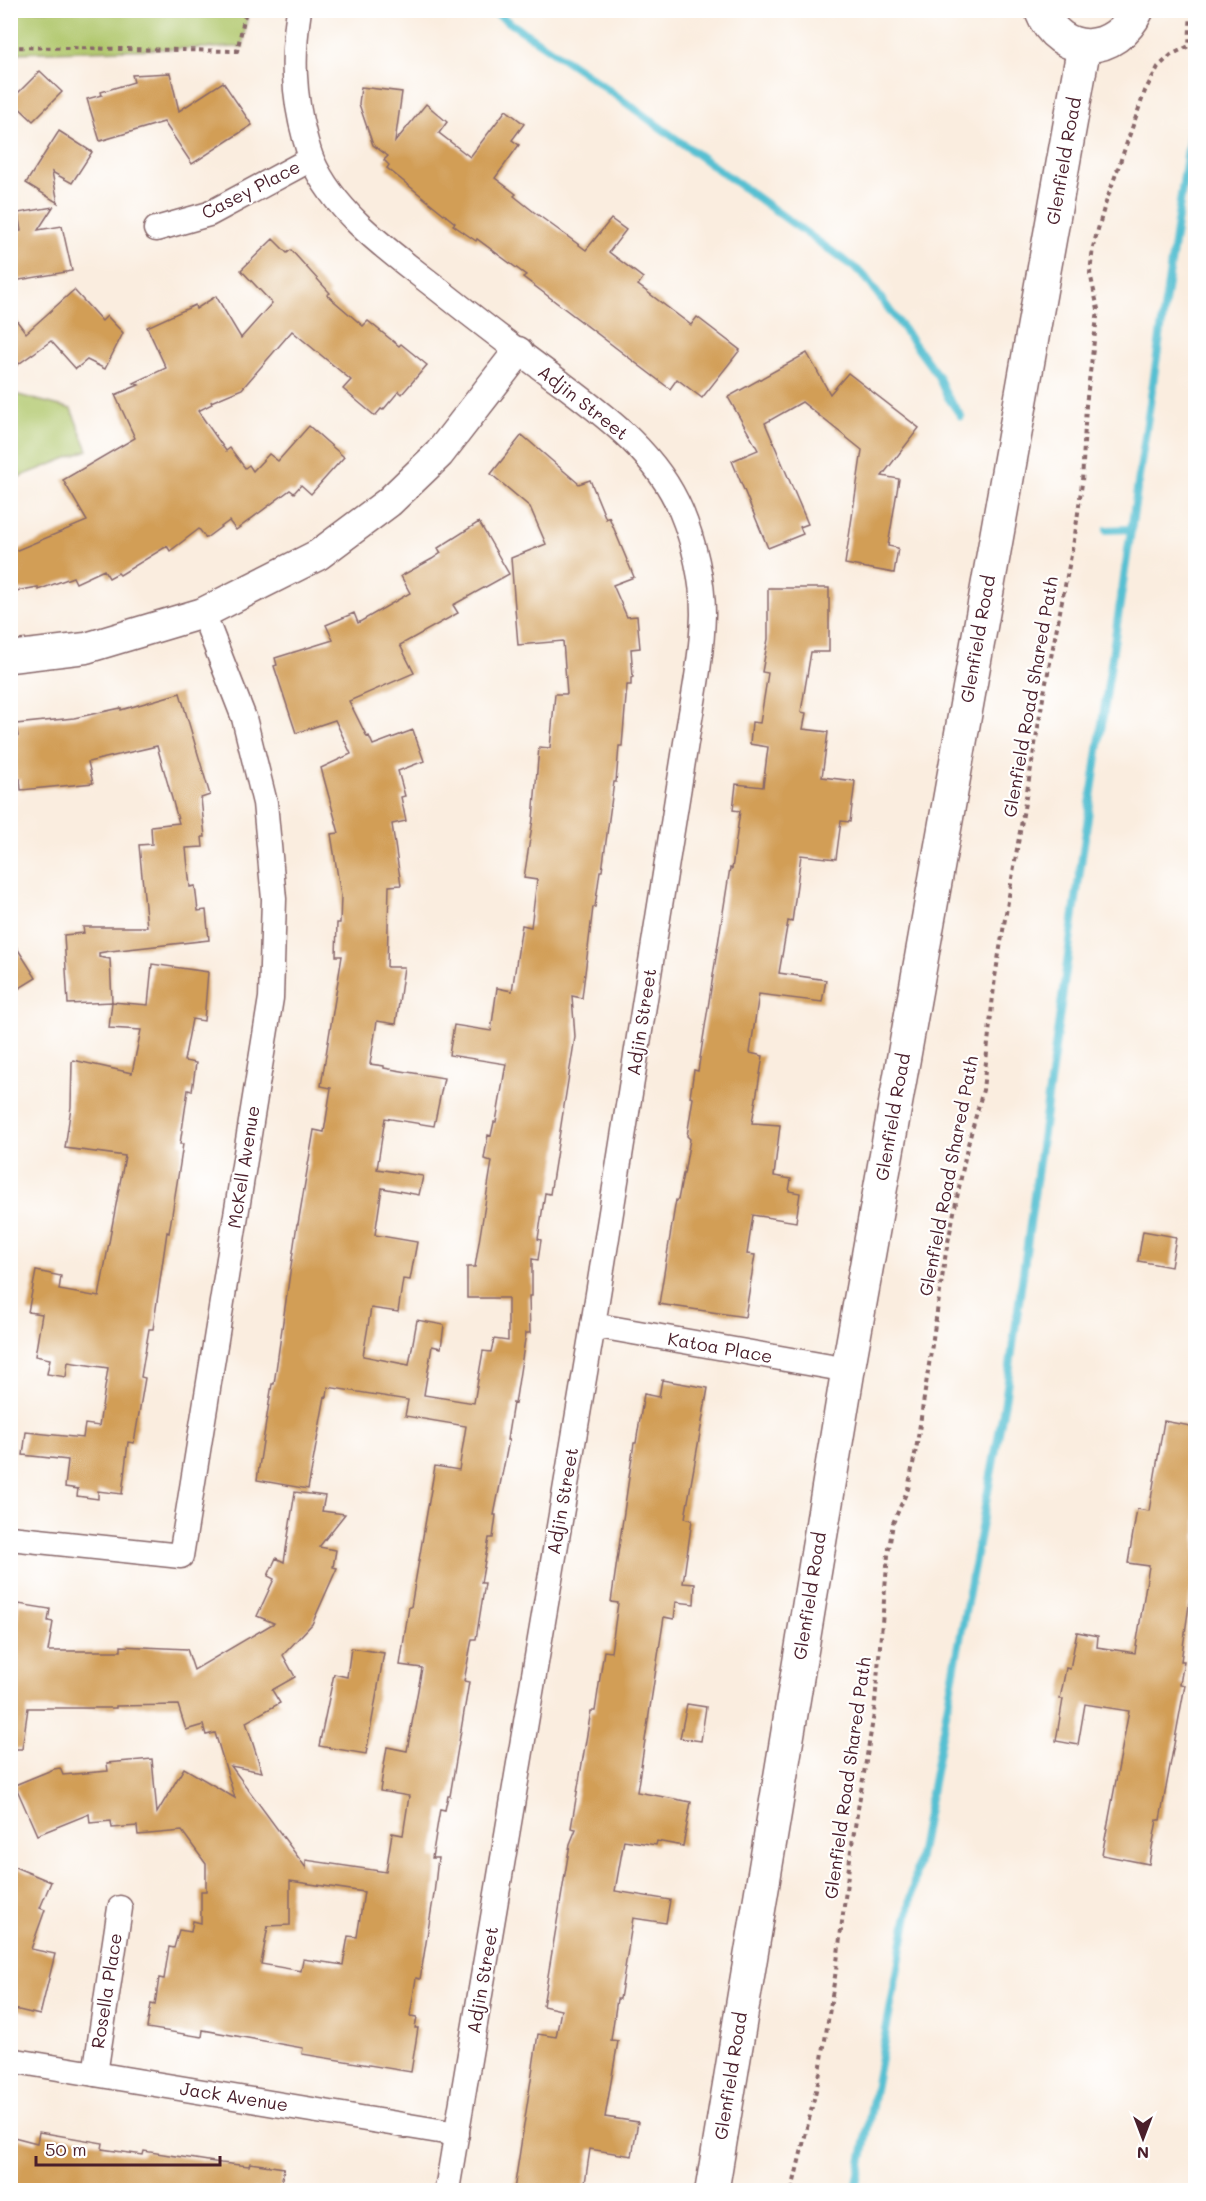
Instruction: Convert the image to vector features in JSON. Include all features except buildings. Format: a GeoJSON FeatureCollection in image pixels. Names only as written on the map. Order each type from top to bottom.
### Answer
{"type":"FeatureCollection","features":[{"type":"Feature","properties":{"kind":"main road"},"geometry":{"type":"LineString","coordinates":[[1041,10],[1045,22],[1056,35],[1071,43],[1084,46],[1110,42],[1124,32],[1132,22],[1137,10]]}},
{"type":"Feature","properties":{"kind":"main road","name":"Glenfield Road"},"geometry":{"type":"LineString","coordinates":[[712,2190],[848,1370],[1084,46]]}},
{"type":"Feature","properties":{"kind":"street","name":"Adjin Street"},"geometry":{"type":"LineString","coordinates":[[299,10],[293,72],[300,118],[311,159],[330,191],[382,245],[518,352],[612,420],[652,461],[681,510],[698,565],[703,613],[684,755],[593,1325],[447,2190]]}},
{"type":"Feature","properties":{"kind":"street","name":"Casey Place"},"geometry":{"type":"LineString","coordinates":[[156,229],[209,214],[311,159]]}},
{"type":"Feature","properties":{"kind":"street"},"geometry":{"type":"LineString","coordinates":[[10,657],[86,648],[203,613],[318,555],[389,502],[439,454],[518,352]]}},
{"type":"Feature","properties":{"kind":"street","name":"McKell Avenue"},"geometry":{"type":"LineString","coordinates":[[10,1538],[181,1556],[271,998],[274,899],[265,803],[247,728],[203,613]]}},
{"type":"Feature","properties":{"kind":"street","name":"Katoa Place"},"geometry":{"type":"LineString","coordinates":[[593,1325],[848,1370]]}},
{"type":"Feature","properties":{"kind":"street","name":"Rosella Place"},"geometry":{"type":"LineString","coordinates":[[94,2074],[120,1908]]}},
{"type":"Feature","properties":{"kind":"street","name":"Jack Avenue"},"geometry":{"type":"LineString","coordinates":[[10,2060],[457,2133]]}},
{"type":"Feature","properties":{"kind":"path"},"geometry":{"type":"LineString","coordinates":[[10,48],[237,51],[246,10]]}},
{"type":"Feature","properties":{"kind":"path","name":"Glenfield Road Shared Path"},"geometry":{"type":"LineString","coordinates":[[792,2190],[819,2078],[851,1850],[874,1714],[888,1555],[893,1523],[908,1488],[946,1252],[967,1148],[983,1090],[997,965],[1043,698],[1075,535],[1082,483],[1086,405],[1098,309],[1090,273],[1093,247],[1122,153],[1145,91],[1158,66],[1189,46],[1191,10]]}},
{"type":"Feature","properties":{"kind":"green space"},"geometry":{"type":"Polygon","coordinates":[[[10,11],[248,11],[243,47],[11,53],[10,11]]]}},
{"type":"Feature","properties":{"kind":"green space"},"geometry":{"type":"Polygon","coordinates":[[[11,393],[71,409],[88,450],[19,477],[11,476],[11,393]]]}},
{"type":"Feature","properties":{"kind":"waterway"},"geometry":{"type":"LineString","coordinates":[[491,10],[589,76],[863,274],[938,376],[947,396],[961,416]]}},
{"type":"Feature","properties":{"kind":"waterway"},"geometry":{"type":"LineString","coordinates":[[856,2190],[1005,1401],[1081,864],[1196,96]]}},
{"type":"Feature","properties":{"kind":"waterway"},"geometry":{"type":"LineString","coordinates":[[1107,530],[1132,529]]}}]}
